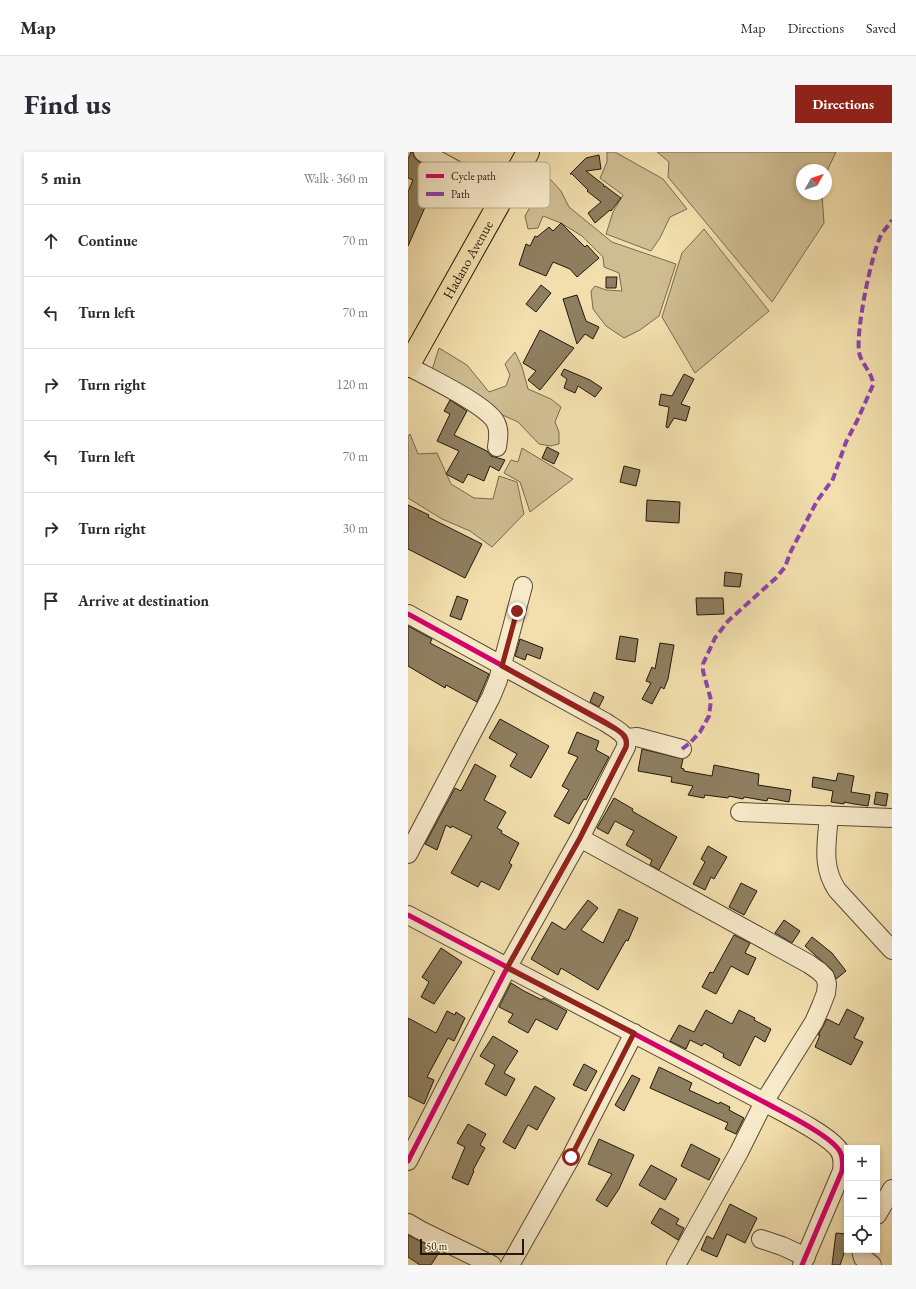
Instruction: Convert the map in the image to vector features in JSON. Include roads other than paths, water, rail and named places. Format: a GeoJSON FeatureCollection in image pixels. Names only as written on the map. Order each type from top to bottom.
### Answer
{"type":"FeatureCollection","features":[{"type":"Feature","properties":{"kind":"main road","name":"Hadano Avenue"},"geometry":{"type":"LineString","coordinates":[[522,162],[528,152]]}},
{"type":"Feature","properties":{"kind":"main road","name":"Hadano Avenue"},"geometry":{"type":"LineString","coordinates":[[408,366],[496,208]]}},
{"type":"Feature","properties":{"kind":"street"},"geometry":{"type":"LineString","coordinates":[[423,152],[441,162]]}},
{"type":"Feature","properties":{"kind":"street"},"geometry":{"type":"LineString","coordinates":[[408,366],[476,404],[492,416],[498,427],[499,435],[497,447]]}},
{"type":"Feature","properties":{"kind":"street"},"geometry":{"type":"LineString","coordinates":[[408,854],[481,717],[493,691],[502,666],[524,586]]}},
{"type":"Feature","properties":{"kind":"street"},"geometry":{"type":"LineString","coordinates":[[408,614],[605,722],[626,738],[626,747],[580,838],[507,968],[408,1161]]}},
{"type":"Feature","properties":{"kind":"street"},"geometry":{"type":"LineString","coordinates":[[626,738],[637,737],[682,749]]}},
{"type":"Feature","properties":{"kind":"street"},"geometry":{"type":"LineString","coordinates":[[740,812],[892,818]]}},
{"type":"Feature","properties":{"kind":"street"},"geometry":{"type":"LineString","coordinates":[[829,815],[826,854],[828,870],[832,882],[838,890],[889,941]]}},
{"type":"Feature","properties":{"kind":"street"},"geometry":{"type":"LineString","coordinates":[[580,838],[809,964],[819,971],[827,984],[826,993],[814,1022],[764,1102],[739,1152],[676,1265]]}},
{"type":"Feature","properties":{"kind":"street"},"geometry":{"type":"LineString","coordinates":[[408,915],[764,1102],[816,1132],[838,1149],[842,1155],[842,1171],[804,1261],[782,1246],[761,1239]]}},
{"type":"Feature","properties":{"kind":"street"},"geometry":{"type":"LineString","coordinates":[[510,1265],[571,1157],[634,1033]]}},
{"type":"Feature","properties":{"kind":"street"},"geometry":{"type":"LineString","coordinates":[[880,1210],[892,1189]]}},
{"type":"Feature","properties":{"kind":"street"},"geometry":{"type":"LineString","coordinates":[[408,1223],[492,1265]]}},
{"type":"Feature","properties":{"kind":"street"},"geometry":{"type":"LineString","coordinates":[[862,1253],[864,1258],[872,1265]]}}]}
